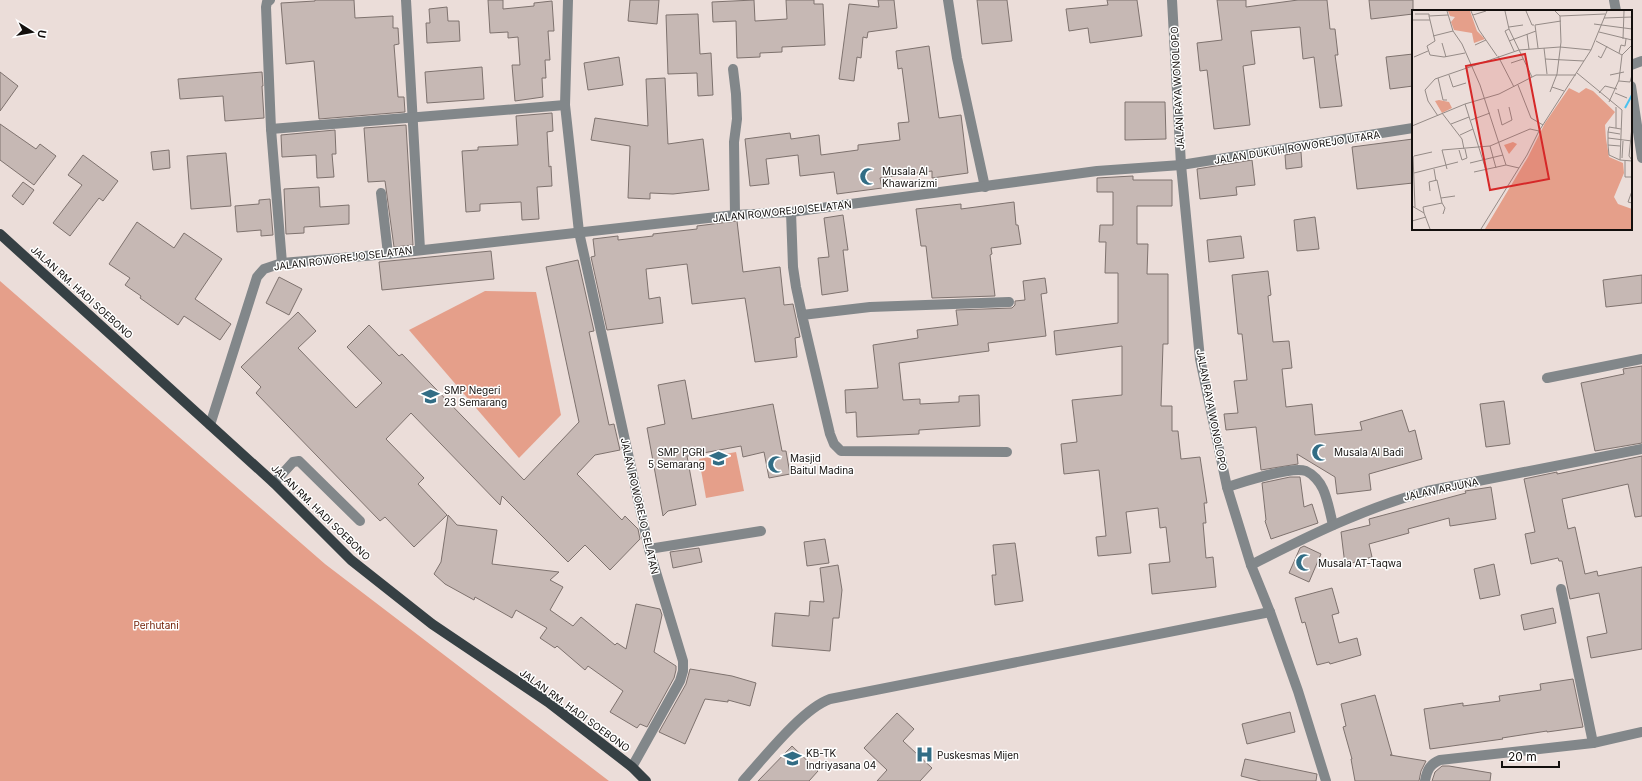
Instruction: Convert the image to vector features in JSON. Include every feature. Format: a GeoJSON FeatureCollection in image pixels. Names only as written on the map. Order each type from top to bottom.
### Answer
{"type":"FeatureCollection","features":[{"type":"Feature","properties":{"kind":"main road","name":"JALAN RM. HADI SOEBONO"},"geometry":{"type":"LineString","coordinates":[[0,234],[274,483],[351,560],[432,624],[548,702],[632,767],[646,781]]}},
{"type":"Feature","properties":{"kind":"street"},"geometry":{"type":"LineString","coordinates":[[270,0],[267,2],[266,7],[271,129],[282,263]]}},
{"type":"Feature","properties":{"kind":"street","name":"JALAN ROWOREJO SELATAN"},"geometry":{"type":"LineString","coordinates":[[406,0],[420,249]]}},
{"type":"Feature","properties":{"kind":"street","name":"JALAN ROWOREJO SELATAN"},"geometry":{"type":"LineString","coordinates":[[568,0],[565,105],[579,232],[649,549],[683,661],[683,671],[680,681],[632,767]]}},
{"type":"Feature","properties":{"kind":"street"},"geometry":{"type":"LineString","coordinates":[[948,0],[957,58],[985,187]]}},
{"type":"Feature","properties":{"kind":"street","name":"JALAN RAYA WONOLOPO"},"geometry":{"type":"LineString","coordinates":[[1172,0],[1181,165],[1200,359],[1227,487],[1251,565],[1270,612],[1298,691],[1326,781]]}},
{"type":"Feature","properties":{"kind":"street"},"geometry":{"type":"LineString","coordinates":[[1614,0],[1616,10]]}},
{"type":"Feature","properties":{"kind":"street"},"geometry":{"type":"LineString","coordinates":[[1632,65],[1642,61]]}},
{"type":"Feature","properties":{"kind":"street"},"geometry":{"type":"LineString","coordinates":[[733,69],[737,119],[734,142],[735,215]]}},
{"type":"Feature","properties":{"kind":"street"},"geometry":{"type":"LineString","coordinates":[[1632,93],[1642,158]]}},
{"type":"Feature","properties":{"kind":"street"},"geometry":{"type":"LineString","coordinates":[[271,129],[412,119],[565,105]]}},
{"type":"Feature","properties":{"kind":"street","name":"JALAN DUKUH ROWOREJO UTARA"},"geometry":{"type":"LineString","coordinates":[[1181,165],[1412,128]]}},
{"type":"Feature","properties":{"kind":"street","name":"JALAN ROWOREJO SELATAN"},"geometry":{"type":"LineString","coordinates":[[210,425],[257,277],[264,269],[282,263],[388,254],[420,249],[735,215],[791,212],[1097,172],[1181,165]]}},
{"type":"Feature","properties":{"kind":"street"},"geometry":{"type":"LineString","coordinates":[[381,193],[388,254]]}},
{"type":"Feature","properties":{"kind":"street"},"geometry":{"type":"LineString","coordinates":[[791,212],[793,267],[796,287],[830,434],[834,444],[841,451],[1007,452]]}},
{"type":"Feature","properties":{"kind":"street"},"geometry":{"type":"LineString","coordinates":[[802,316],[870,307],[1009,302]]}},
{"type":"Feature","properties":{"kind":"street"},"geometry":{"type":"LineString","coordinates":[[1547,378],[1642,359]]}},
{"type":"Feature","properties":{"kind":"street","name":"JALAN ARJUNA"},"geometry":{"type":"LineString","coordinates":[[1251,565],[1334,525],[1397,499],[1427,491],[1642,449]]}},
{"type":"Feature","properties":{"kind":"street"},"geometry":{"type":"LineString","coordinates":[[274,483],[293,462],[299,461],[360,521]]}},
{"type":"Feature","properties":{"kind":"street"},"geometry":{"type":"LineString","coordinates":[[1227,487],[1272,474],[1297,469],[1306,471],[1312,475],[1323,489],[1334,525]]}},
{"type":"Feature","properties":{"kind":"street"},"geometry":{"type":"LineString","coordinates":[[649,549],[761,531]]}},
{"type":"Feature","properties":{"kind":"street"},"geometry":{"type":"LineString","coordinates":[[1561,589],[1593,743]]}},
{"type":"Feature","properties":{"kind":"street"},"geometry":{"type":"LineString","coordinates":[[743,781],[798,722],[813,708],[824,702],[1270,612]]}},
{"type":"Feature","properties":{"kind":"street"},"geometry":{"type":"LineString","coordinates":[[1425,781],[1430,766],[1434,762],[1440,760],[1593,743],[1642,732]]}},
{"type":"Feature","properties":{"kind":"green space","name":"Perhutani"},"geometry":{"type":"Polygon","coordinates":[[[0,281],[325,564],[609,781],[0,781],[0,281]]]}},
{"type":"Feature","properties":{"kind":"green space"},"geometry":{"type":"Polygon","coordinates":[[[485,291],[536,292],[561,415],[519,458],[409,330],[485,291]]]}},
{"type":"Feature","properties":{"kind":"green space"},"geometry":{"type":"Polygon","coordinates":[[[736,452],[744,491],[706,498],[699,459],[736,452]]]}},
{"type":"Feature","properties":{"kind":"building"},"geometry":{"type":"Polygon","coordinates":[[[315,0],[354,0],[355,18],[393,16],[393,28],[398,28],[399,44],[394,45],[398,97],[404,97],[405,112],[319,119],[314,61],[286,64],[281,3],[315,0]]]}},
{"type":"Feature","properties":{"kind":"building"},"geometry":{"type":"Polygon","coordinates":[[[488,0],[503,0],[503,9],[534,6],[534,3],[552,1],[554,31],[548,31],[550,60],[545,60],[546,78],[542,78],[543,97],[515,101],[512,65],[520,65],[518,37],[508,38],[508,32],[490,33],[488,0]]]}},
{"type":"Feature","properties":{"kind":"building"},"geometry":{"type":"Polygon","coordinates":[[[630,0],[659,0],[657,24],[628,21],[630,0]]]}},
{"type":"Feature","properties":{"kind":"building"},"geometry":{"type":"Polygon","coordinates":[[[754,0],[755,21],[787,19],[786,0],[814,0],[814,4],[823,4],[825,45],[782,47],[782,52],[760,53],[760,57],[737,58],[736,21],[713,22],[712,2],[754,0]]]}},
{"type":"Feature","properties":{"kind":"building"},"geometry":{"type":"Polygon","coordinates":[[[878,0],[894,0],[897,28],[868,32],[867,38],[863,37],[861,58],[857,57],[854,81],[839,79],[849,4],[879,7],[878,0]]]}},
{"type":"Feature","properties":{"kind":"building"},"geometry":{"type":"Polygon","coordinates":[[[977,0],[1007,0],[1012,41],[982,44],[977,0]]]}},
{"type":"Feature","properties":{"kind":"building"},"geometry":{"type":"Polygon","coordinates":[[[1107,0],[1137,0],[1142,36],[1090,43],[1088,28],[1069,31],[1066,9],[1108,5],[1107,0]]]}},
{"type":"Feature","properties":{"kind":"building"},"geometry":{"type":"Polygon","coordinates":[[[1217,0],[1246,0],[1246,7],[1298,0],[1327,0],[1330,29],[1335,29],[1338,55],[1335,55],[1342,106],[1320,108],[1314,57],[1303,59],[1300,27],[1251,31],[1255,64],[1243,66],[1250,125],[1214,129],[1207,70],[1200,71],[1197,43],[1222,40],[1217,0]]]}},
{"type":"Feature","properties":{"kind":"building"},"geometry":{"type":"Polygon","coordinates":[[[1369,0],[1413,0],[1412,14],[1371,19],[1369,0]]]}},
{"type":"Feature","properties":{"kind":"building"},"geometry":{"type":"Polygon","coordinates":[[[447,7],[448,21],[459,21],[460,41],[427,43],[426,23],[430,23],[429,9],[447,7]]]}},
{"type":"Feature","properties":{"kind":"building"},"geometry":{"type":"Polygon","coordinates":[[[698,14],[700,54],[711,53],[713,95],[698,96],[697,73],[668,74],[666,15],[698,14]]]}},
{"type":"Feature","properties":{"kind":"building"},"geometry":{"type":"Polygon","coordinates":[[[929,46],[939,118],[961,115],[968,173],[932,178],[932,171],[880,178],[882,188],[837,194],[834,172],[800,176],[798,155],[766,159],[769,184],[750,186],[745,139],[790,133],[791,139],[819,135],[821,155],[858,150],[858,145],[900,140],[898,123],[909,122],[902,68],[898,69],[896,51],[929,46]]]}},
{"type":"Feature","properties":{"kind":"building"},"geometry":{"type":"Polygon","coordinates":[[[1412,54],[1412,86],[1390,89],[1386,57],[1412,54]]]}},
{"type":"Feature","properties":{"kind":"building"},"geometry":{"type":"Polygon","coordinates":[[[619,57],[623,85],[588,90],[584,63],[619,57]]]}},
{"type":"Feature","properties":{"kind":"building"},"geometry":{"type":"Polygon","coordinates":[[[482,67],[484,99],[427,103],[425,72],[482,67]]]}},
{"type":"Feature","properties":{"kind":"building"},"geometry":{"type":"Polygon","coordinates":[[[0,72],[18,86],[0,111],[0,72]]]}},
{"type":"Feature","properties":{"kind":"building"},"geometry":{"type":"Polygon","coordinates":[[[262,72],[264,118],[225,121],[223,96],[180,99],[178,79],[262,72]]]}},
{"type":"Feature","properties":{"kind":"building"},"geometry":{"type":"Polygon","coordinates":[[[665,78],[668,144],[703,139],[709,190],[673,194],[650,193],[650,199],[628,198],[630,146],[591,140],[595,118],[648,126],[646,79],[665,78]]]}},
{"type":"Feature","properties":{"kind":"building"},"geometry":{"type":"Polygon","coordinates":[[[1125,102],[1165,102],[1166,139],[1125,140],[1125,102]]]}},
{"type":"Feature","properties":{"kind":"building"},"geometry":{"type":"Polygon","coordinates":[[[552,113],[553,131],[547,132],[549,167],[551,166],[552,186],[537,187],[539,219],[522,220],[521,202],[480,204],[480,211],[466,212],[462,151],[478,150],[478,147],[518,145],[516,116],[552,113]]]}},
{"type":"Feature","properties":{"kind":"building"},"geometry":{"type":"Polygon","coordinates":[[[0,124],[36,149],[40,144],[56,156],[34,185],[0,160],[0,124]]]}},
{"type":"Feature","properties":{"kind":"building"},"geometry":{"type":"Polygon","coordinates":[[[406,125],[413,245],[394,247],[385,181],[368,182],[364,128],[406,125]]]}},
{"type":"Feature","properties":{"kind":"building"},"geometry":{"type":"Polygon","coordinates":[[[335,130],[336,154],[332,154],[334,177],[317,178],[316,155],[282,157],[281,135],[335,130]]]}},
{"type":"Feature","properties":{"kind":"building"},"geometry":{"type":"Polygon","coordinates":[[[1412,139],[1412,183],[1357,189],[1352,147],[1412,139]]]}},
{"type":"Feature","properties":{"kind":"building"},"geometry":{"type":"Polygon","coordinates":[[[169,150],[170,168],[153,170],[151,152],[169,150]]]}},
{"type":"Feature","properties":{"kind":"building"},"geometry":{"type":"Polygon","coordinates":[[[1301,152],[1302,167],[1286,169],[1285,155],[1301,152]]]}},
{"type":"Feature","properties":{"kind":"building"},"geometry":{"type":"Polygon","coordinates":[[[226,153],[231,206],[191,209],[187,156],[226,153]]]}},
{"type":"Feature","properties":{"kind":"building"},"geometry":{"type":"Polygon","coordinates":[[[83,155],[118,181],[103,201],[99,198],[70,236],[53,223],[82,185],[68,175],[83,155]]]}},
{"type":"Feature","properties":{"kind":"building"},"geometry":{"type":"Polygon","coordinates":[[[1252,160],[1255,185],[1236,187],[1237,195],[1200,199],[1197,169],[1252,160]]]}},
{"type":"Feature","properties":{"kind":"building"},"geometry":{"type":"Polygon","coordinates":[[[1133,176],[1133,180],[1172,180],[1172,206],[1137,206],[1137,244],[1148,244],[1147,274],[1168,274],[1168,344],[1163,344],[1161,406],[1172,406],[1172,431],[1178,431],[1181,459],[1200,457],[1207,503],[1204,503],[1206,523],[1203,523],[1206,558],[1213,557],[1216,587],[1152,594],[1149,564],[1170,562],[1166,527],[1160,528],[1158,508],[1126,512],[1131,553],[1098,556],[1096,537],[1106,536],[1099,470],[1064,474],[1061,444],[1077,442],[1072,400],[1122,395],[1122,346],[1056,355],[1054,331],[1118,323],[1118,273],[1105,273],[1106,242],[1099,242],[1100,225],[1113,225],[1113,192],[1097,192],[1097,178],[1133,176]]]}},
{"type":"Feature","properties":{"kind":"building"},"geometry":{"type":"Polygon","coordinates":[[[23,182],[34,190],[23,205],[12,196],[23,182]]]}},
{"type":"Feature","properties":{"kind":"building"},"geometry":{"type":"Polygon","coordinates":[[[319,187],[320,207],[349,205],[349,224],[304,227],[304,233],[286,234],[284,189],[319,187]]]}},
{"type":"Feature","properties":{"kind":"building"},"geometry":{"type":"Polygon","coordinates":[[[270,199],[273,235],[261,236],[261,230],[237,232],[235,206],[259,204],[259,200],[270,199]]]}},
{"type":"Feature","properties":{"kind":"building"},"geometry":{"type":"Polygon","coordinates":[[[1014,202],[1016,225],[1018,225],[1021,244],[991,248],[992,254],[990,255],[995,296],[932,298],[926,246],[921,246],[916,209],[961,204],[961,209],[1014,202]]]}},
{"type":"Feature","properties":{"kind":"building"},"geometry":{"type":"Polygon","coordinates":[[[843,215],[848,250],[843,250],[848,291],[822,295],[818,258],[829,257],[824,218],[843,215]]]}},
{"type":"Feature","properties":{"kind":"building"},"geometry":{"type":"Polygon","coordinates":[[[1315,217],[1319,249],[1297,251],[1294,220],[1315,217]]]}},
{"type":"Feature","properties":{"kind":"building"},"geometry":{"type":"Polygon","coordinates":[[[737,221],[743,272],[780,267],[784,305],[793,304],[800,337],[795,338],[797,357],[755,362],[745,298],[692,304],[687,264],[646,269],[649,299],[660,297],[663,323],[607,330],[591,257],[595,256],[593,239],[618,236],[618,240],[653,236],[653,234],[697,229],[697,226],[737,221]]]}},
{"type":"Feature","properties":{"kind":"building"},"geometry":{"type":"Polygon","coordinates":[[[137,222],[174,248],[184,233],[222,259],[195,299],[231,324],[220,340],[184,316],[178,325],[140,298],[141,296],[125,285],[130,278],[109,264],[137,222]]]}},
{"type":"Feature","properties":{"kind":"building"},"geometry":{"type":"Polygon","coordinates":[[[1241,236],[1244,258],[1209,262],[1207,240],[1241,236]]]}},
{"type":"Feature","properties":{"kind":"building"},"geometry":{"type":"Polygon","coordinates":[[[491,251],[494,279],[382,290],[379,262],[491,251]]]}},
{"type":"Feature","properties":{"kind":"building"},"geometry":{"type":"Polygon","coordinates":[[[578,260],[594,331],[589,332],[609,425],[614,424],[620,450],[595,455],[577,474],[622,520],[625,516],[638,529],[640,539],[610,570],[585,545],[568,562],[502,496],[500,505],[411,413],[386,439],[424,478],[418,484],[447,515],[414,547],[385,517],[380,521],[256,393],[261,387],[241,367],[298,312],[316,331],[298,348],[356,408],[382,383],[347,347],[369,325],[399,356],[402,354],[524,480],[579,422],[546,267],[578,260]]]}},
{"type":"Feature","properties":{"kind":"building"},"geometry":{"type":"Polygon","coordinates":[[[1268,271],[1271,295],[1268,296],[1273,342],[1289,341],[1292,368],[1282,369],[1286,407],[1312,404],[1315,435],[1362,430],[1360,422],[1402,410],[1409,432],[1415,430],[1422,459],[1369,474],[1371,490],[1337,494],[1335,477],[1297,454],[1298,464],[1261,470],[1256,427],[1226,430],[1224,414],[1238,413],[1234,381],[1247,380],[1242,334],[1238,334],[1232,275],[1268,271]]]}},
{"type":"Feature","properties":{"kind":"building"},"geometry":{"type":"Polygon","coordinates":[[[1642,275],[1642,303],[1606,307],[1603,280],[1642,275]]]}},
{"type":"Feature","properties":{"kind":"building"},"geometry":{"type":"Polygon","coordinates":[[[279,277],[302,289],[289,315],[266,303],[279,277]]]}},
{"type":"Feature","properties":{"kind":"building"},"geometry":{"type":"Polygon","coordinates":[[[1045,278],[1047,293],[1041,294],[1046,336],[988,343],[989,351],[899,363],[903,400],[920,399],[920,404],[959,402],[959,396],[979,395],[980,426],[919,430],[919,434],[857,437],[856,412],[846,413],[845,390],[878,388],[873,345],[918,338],[917,330],[958,325],[956,310],[1012,308],[1015,305],[1015,301],[1025,300],[1023,281],[1045,278]]]}},
{"type":"Feature","properties":{"kind":"building"},"geometry":{"type":"Polygon","coordinates":[[[1642,366],[1642,443],[1595,451],[1581,383],[1624,374],[1623,369],[1642,366]]]}},
{"type":"Feature","properties":{"kind":"building"},"geometry":{"type":"Polygon","coordinates":[[[685,380],[692,419],[773,404],[782,451],[786,451],[790,474],[769,478],[764,452],[743,457],[741,446],[687,456],[696,505],[668,511],[663,516],[647,428],[665,424],[658,385],[685,380]]]}},
{"type":"Feature","properties":{"kind":"building"},"geometry":{"type":"Polygon","coordinates":[[[1504,401],[1510,444],[1486,447],[1480,404],[1504,401]]]}},
{"type":"Feature","properties":{"kind":"building"},"geometry":{"type":"Polygon","coordinates":[[[1642,456],[1642,516],[1635,517],[1628,484],[1562,499],[1568,529],[1575,527],[1585,574],[1597,571],[1598,576],[1642,567],[1642,649],[1591,658],[1587,637],[1607,633],[1599,593],[1570,599],[1562,561],[1559,561],[1558,558],[1531,564],[1525,534],[1535,532],[1524,479],[1557,472],[1557,474],[1642,456]]]}},
{"type":"Feature","properties":{"kind":"building"},"geometry":{"type":"Polygon","coordinates":[[[1290,477],[1300,477],[1304,507],[1312,504],[1318,523],[1271,539],[1265,521],[1262,483],[1290,477]]]}},
{"type":"Feature","properties":{"kind":"building"},"geometry":{"type":"Polygon","coordinates":[[[1491,487],[1496,519],[1450,526],[1449,518],[1408,529],[1409,533],[1369,544],[1372,557],[1345,565],[1341,532],[1370,525],[1369,519],[1466,493],[1465,491],[1491,487]]]}},
{"type":"Feature","properties":{"kind":"building"},"geometry":{"type":"Polygon","coordinates":[[[448,515],[457,525],[497,530],[492,564],[559,572],[550,580],[563,587],[550,610],[573,626],[581,617],[615,645],[617,643],[626,649],[636,604],[660,609],[662,615],[654,652],[676,666],[676,670],[674,678],[647,727],[640,724],[637,728],[610,712],[623,691],[588,666],[585,670],[557,646],[555,648],[540,638],[547,628],[516,610],[512,618],[475,597],[474,600],[445,584],[434,574],[441,562],[448,515]]]}},
{"type":"Feature","properties":{"kind":"building"},"geometry":{"type":"Polygon","coordinates":[[[825,539],[829,563],[807,566],[804,542],[825,539]]]}},
{"type":"Feature","properties":{"kind":"building"},"geometry":{"type":"Polygon","coordinates":[[[1015,543],[1023,601],[995,605],[992,575],[996,575],[993,545],[1015,543]]]}},
{"type":"Feature","properties":{"kind":"building","name":"Musala AT-Taqwa"},"geometry":{"type":"Polygon","coordinates":[[[1304,546],[1321,554],[1309,582],[1289,573],[1300,548],[1304,546]]]}},
{"type":"Feature","properties":{"kind":"building"},"geometry":{"type":"Polygon","coordinates":[[[699,548],[702,562],[673,568],[670,552],[699,548]]]}},
{"type":"Feature","properties":{"kind":"building"},"geometry":{"type":"Polygon","coordinates":[[[1494,564],[1500,595],[1480,599],[1474,569],[1494,564]]]}},
{"type":"Feature","properties":{"kind":"building"},"geometry":{"type":"Polygon","coordinates":[[[838,565],[842,590],[839,618],[833,618],[830,651],[772,646],[775,613],[809,616],[810,601],[824,602],[820,568],[838,565]]]}},
{"type":"Feature","properties":{"kind":"building"},"geometry":{"type":"Polygon","coordinates":[[[1332,588],[1339,613],[1332,615],[1339,643],[1357,638],[1361,655],[1330,664],[1329,662],[1317,665],[1305,622],[1302,623],[1295,598],[1332,588]]]}},
{"type":"Feature","properties":{"kind":"building"},"geometry":{"type":"Polygon","coordinates":[[[1553,608],[1556,623],[1524,630],[1521,615],[1553,608]]]}},
{"type":"Feature","properties":{"kind":"building"},"geometry":{"type":"Polygon","coordinates":[[[690,669],[732,676],[756,683],[750,706],[728,700],[728,702],[705,699],[685,744],[659,732],[686,684],[690,669]]]}},
{"type":"Feature","properties":{"kind":"building"},"geometry":{"type":"Polygon","coordinates":[[[1573,679],[1583,727],[1430,749],[1424,709],[1463,703],[1463,706],[1500,701],[1499,696],[1541,690],[1540,684],[1573,679]]]}},
{"type":"Feature","properties":{"kind":"building"},"geometry":{"type":"Polygon","coordinates":[[[1375,695],[1392,755],[1390,755],[1426,761],[1421,771],[1419,781],[1355,781],[1352,759],[1343,727],[1346,726],[1341,704],[1375,695]]]}},
{"type":"Feature","properties":{"kind":"building"},"geometry":{"type":"Polygon","coordinates":[[[1290,712],[1295,732],[1247,744],[1242,724],[1290,712]]]}},
{"type":"Feature","properties":{"kind":"building"},"geometry":{"type":"Polygon","coordinates":[[[897,713],[914,729],[903,741],[932,768],[920,781],[877,781],[887,770],[864,748],[897,713]]]}},
{"type":"Feature","properties":{"kind":"building","name":"KB-TK Indriyasana 04"},"geometry":{"type":"Polygon","coordinates":[[[792,746],[818,771],[809,781],[758,781],[792,746]]]}},
{"type":"Feature","properties":{"kind":"building"},"geometry":{"type":"Polygon","coordinates":[[[1245,759],[1317,774],[1316,781],[1261,781],[1241,776],[1245,759]]]}},
{"type":"Feature","properties":{"kind":"building"},"geometry":{"type":"Polygon","coordinates":[[[1442,766],[1491,773],[1490,781],[1432,781],[1435,772],[1442,766]]]}},
{"type":"Feature","properties":{"kind":"place","name":"Musala Al Khawarizmi"},"geometry":{"type":"Point","coordinates":[869,177]}},
{"type":"Feature","properties":{"kind":"place","name":"SMP Negeri 23 Semarang"},"geometry":{"type":"Point","coordinates":[431,396]}},
{"type":"Feature","properties":{"kind":"place","name":"Musala Al Badi"},"geometry":{"type":"Point","coordinates":[1321,452]}},
{"type":"Feature","properties":{"kind":"place","name":"SMP PGRI 5 Semarang"},"geometry":{"type":"Point","coordinates":[718,458]}},
{"type":"Feature","properties":{"kind":"place","name":"Masjid Baitul Madina"},"geometry":{"type":"Point","coordinates":[777,464]}},
{"type":"Feature","properties":{"kind":"place","name":"Musala AT-Taqwa"},"geometry":{"type":"Point","coordinates":[1305,563]}},
{"type":"Feature","properties":{"kind":"place","name":"Puskesmas Mijen"},"geometry":{"type":"Point","coordinates":[924,755]}},
{"type":"Feature","properties":{"kind":"place","name":"KB-TK Indriyasana 04"},"geometry":{"type":"Point","coordinates":[793,759]}}]}
